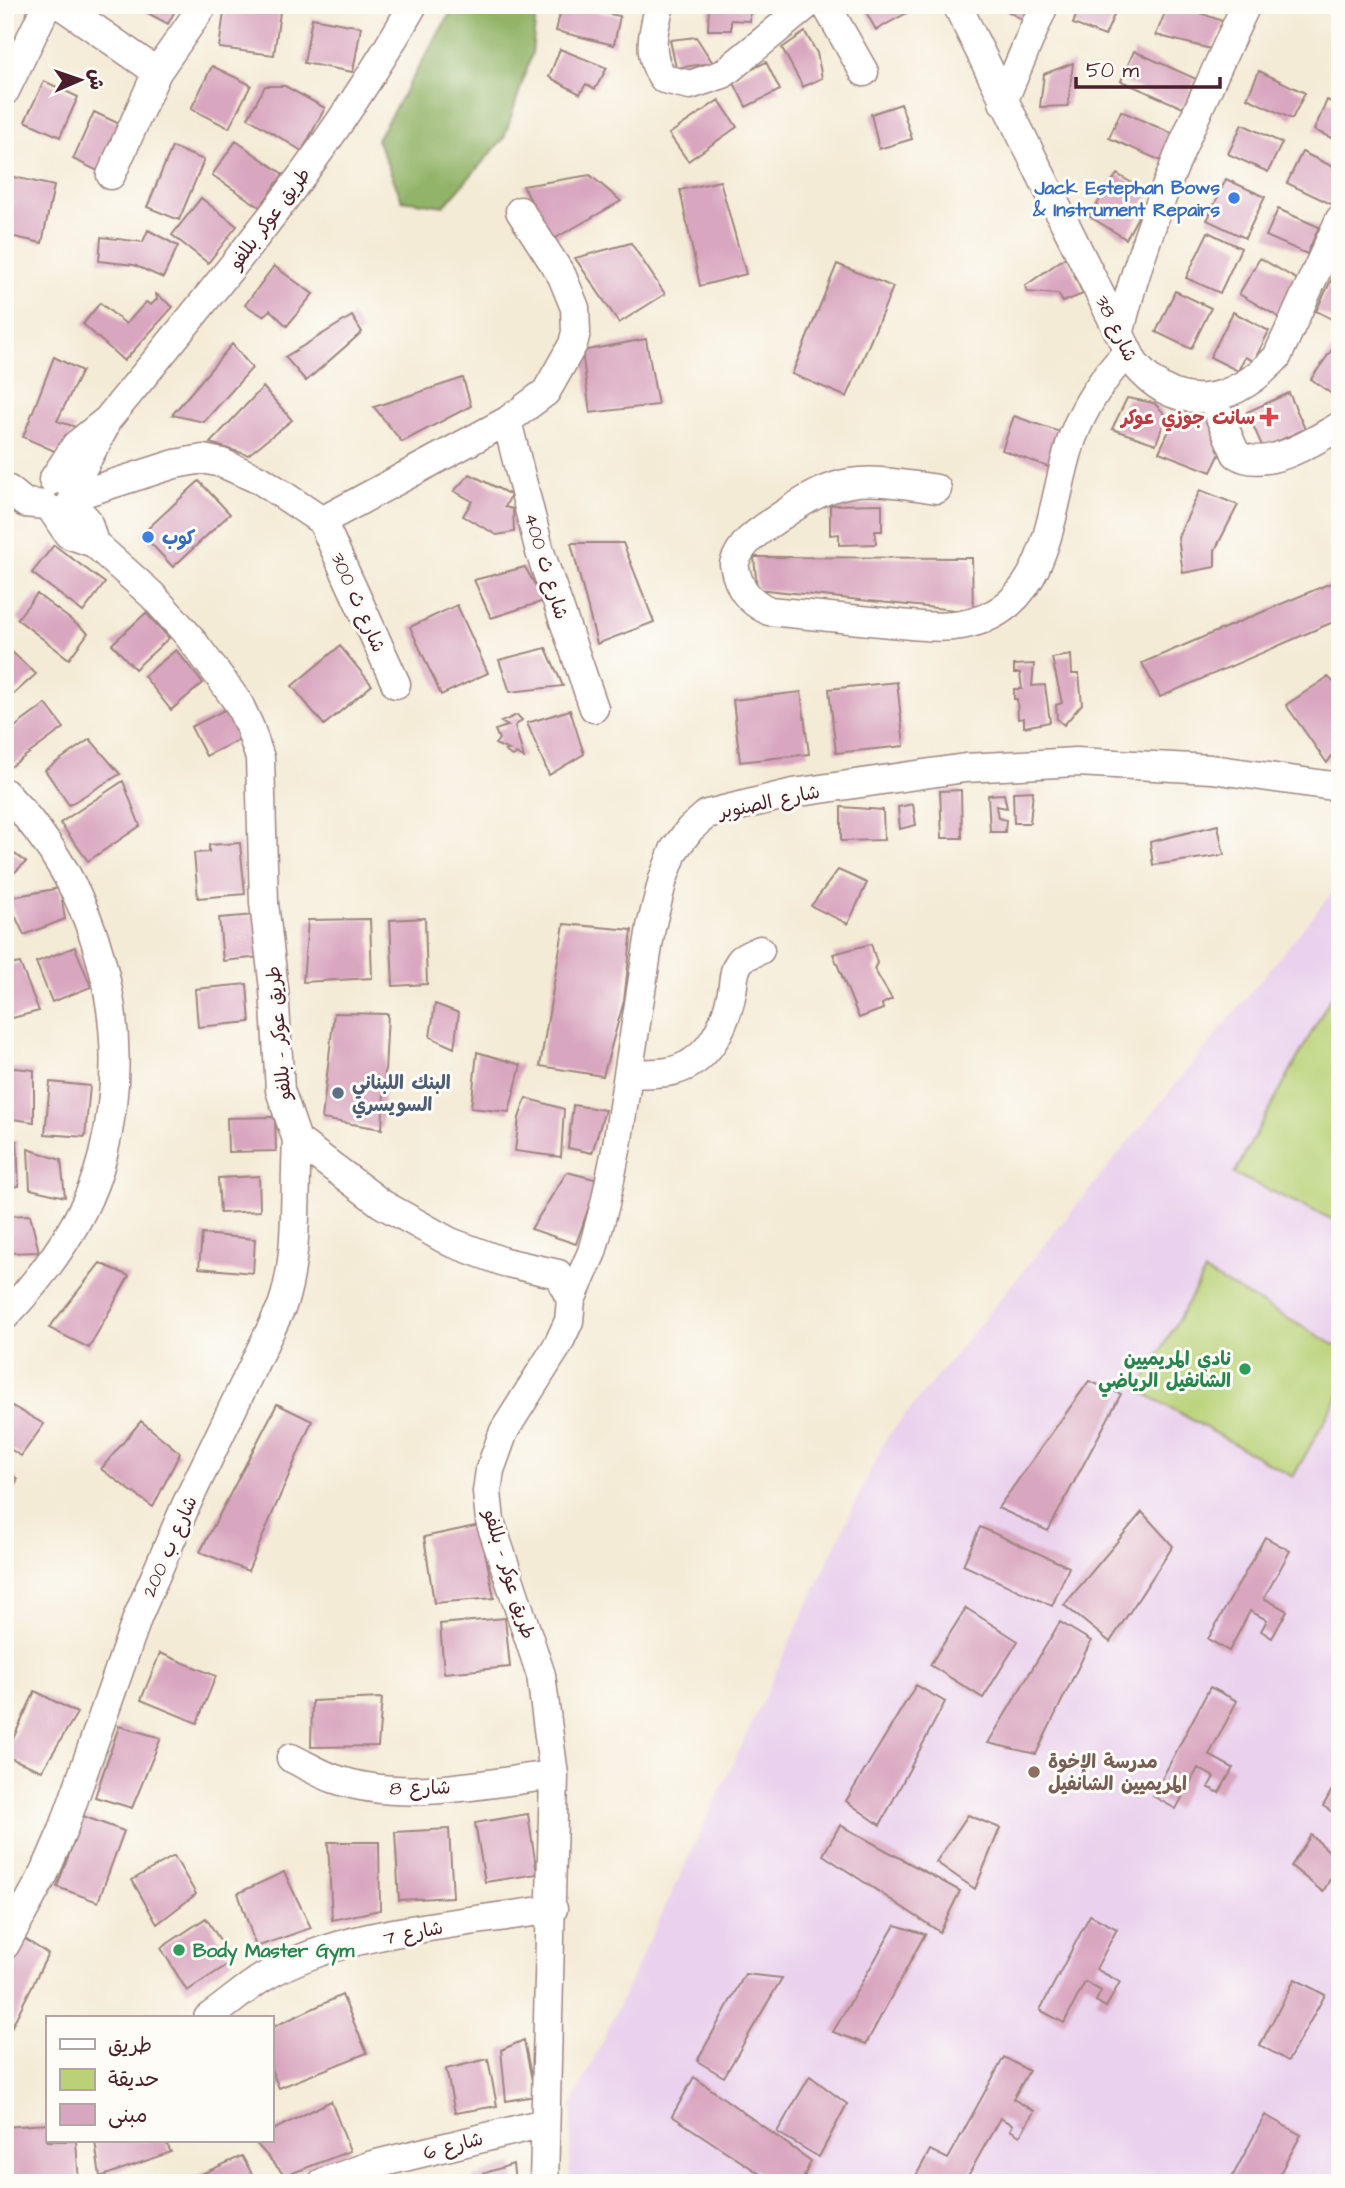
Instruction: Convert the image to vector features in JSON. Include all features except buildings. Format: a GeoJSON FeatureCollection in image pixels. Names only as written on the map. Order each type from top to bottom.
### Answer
{"type":"FeatureCollection","features":[{"type":"Feature","properties":{"kind":"street"},"geometry":{"type":"LineString","coordinates":[[5,91],[47,5]]}},
{"type":"Feature","properties":{"kind":"street"},"geometry":{"type":"LineString","coordinates":[[61,5],[157,72]]}},
{"type":"Feature","properties":{"kind":"street","name":"طريق عوكر بللفو"},"geometry":{"type":"LineString","coordinates":[[59,496],[92,455],[108,419],[273,217],[354,103],[413,5]]}},
{"type":"Feature","properties":{"kind":"street"},"geometry":{"type":"LineString","coordinates":[[660,5],[652,42],[652,60],[664,79],[690,85],[723,74],[807,5]]}},
{"type":"Feature","properties":{"kind":"street"},"geometry":{"type":"LineString","coordinates":[[826,5],[864,72]]}},
{"type":"Feature","properties":{"kind":"street","name":"شارع 38"},"geometry":{"type":"LineString","coordinates":[[957,5],[1124,342],[1145,376],[1164,391],[1178,396],[1211,397],[1242,388],[1261,374],[1277,357],[1340,219]]}},
{"type":"Feature","properties":{"kind":"street"},"geometry":{"type":"LineString","coordinates":[[1003,102],[1044,5]]}},
{"type":"Feature","properties":{"kind":"street"},"geometry":{"type":"LineString","coordinates":[[937,489],[854,480],[816,493],[745,542],[734,564],[740,587],[756,605],[769,611],[933,627],[961,625],[1004,606],[1021,590],[1044,555],[1070,448],[1083,413],[1124,342],[1133,277],[1155,215],[1246,5]]}},
{"type":"Feature","properties":{"kind":"street"},"geometry":{"type":"LineString","coordinates":[[111,175],[157,72],[202,8]]}},
{"type":"Feature","properties":{"kind":"street"},"geometry":{"type":"LineString","coordinates":[[7,490],[26,485],[59,496],[175,464],[203,459],[222,463],[262,481],[322,521],[507,421],[545,392],[567,359],[576,332],[575,308],[562,276],[520,211]]}},
{"type":"Feature","properties":{"kind":"street"},"geometry":{"type":"LineString","coordinates":[[1211,397],[1236,454],[1250,460],[1281,454],[1340,426]]}},
{"type":"Feature","properties":{"kind":"street","name":"شارع ث 400"},"geometry":{"type":"LineString","coordinates":[[507,421],[540,552],[594,708]]}},
{"type":"Feature","properties":{"kind":"street","name":"طريق عوكر - بللفو"},"geometry":{"type":"LineString","coordinates":[[59,496],[87,520],[94,543],[152,595],[188,635],[239,704],[250,728],[260,758],[264,903],[274,989],[280,1090],[297,1140]]}},
{"type":"Feature","properties":{"kind":"street","name":"شارع ث 300"},"geometry":{"type":"LineString","coordinates":[[322,521],[396,684]]}},
{"type":"Feature","properties":{"kind":"street","name":"شارع الصنوبر"},"geometry":{"type":"LineString","coordinates":[[571,1300],[592,1252],[605,1204],[651,927],[663,879],[674,850],[690,829],[707,814],[793,793],[965,768],[1076,762],[1212,769],[1340,787]]}},
{"type":"Feature","properties":{"kind":"street"},"geometry":{"type":"LineString","coordinates":[[5,793],[39,833],[82,904],[105,964],[114,1027],[108,1123],[103,1155],[92,1186],[56,1256],[38,1282],[5,1316]]}},
{"type":"Feature","properties":{"kind":"street"},"geometry":{"type":"LineString","coordinates":[[628,1074],[668,1072],[685,1066],[703,1054],[719,1035],[728,1009],[735,970],[742,959],[760,950]]}},
{"type":"Feature","properties":{"kind":"street"},"geometry":{"type":"LineString","coordinates":[[297,1140],[382,1204],[450,1242],[494,1259],[558,1275],[571,1300]]}},
{"type":"Feature","properties":{"kind":"street","name":"شارع ب 200"},"geometry":{"type":"LineString","coordinates":[[5,1945],[44,1874],[63,1830],[138,1616],[175,1530],[285,1298],[291,1256],[297,1140]]}},
{"type":"Feature","properties":{"kind":"street","name":"طريق عوكر - بللفو"},"geometry":{"type":"LineString","coordinates":[[544,2183],[553,1909],[554,1775],[541,1675],[490,1521],[487,1492],[490,1470],[504,1431],[558,1345],[569,1321],[571,1300]]}},
{"type":"Feature","properties":{"kind":"street","name":"شارع 8"},"geometry":{"type":"LineString","coordinates":[[291,1758],[334,1779],[365,1786],[398,1789],[554,1775]]}},
{"type":"Feature","properties":{"kind":"street","name":"شارع 7"},"geometry":{"type":"LineString","coordinates":[[211,2016],[265,1976],[327,1949],[432,1927],[553,1909]]}},
{"type":"Feature","properties":{"kind":"street","name":"شارع 6"},"geometry":{"type":"LineString","coordinates":[[322,2183],[372,2165],[544,2123]]}},
{"type":"Feature","properties":{"kind":"shaded area","name":"مدرسة الإخوة المريميين الشانفيل"},"geometry":{"type":"Polygon","coordinates":[[[1340,883],[1340,2183],[569,2183],[572,2105],[885,1440],[1340,883]]]}},
{"type":"Feature","properties":{"kind":"green space"},"geometry":{"type":"Polygon","coordinates":[[[455,5],[537,5],[532,53],[504,138],[444,206],[402,200],[377,139],[455,5]]]}},
{"type":"Feature","properties":{"kind":"green space"},"geometry":{"type":"Polygon","coordinates":[[[1331,997],[1340,1001],[1340,1223],[1234,1174],[1331,997]]]}},
{"type":"Feature","properties":{"kind":"green space","name":"نادي المريميين الشانفيل الرياضي"},"geometry":{"type":"Polygon","coordinates":[[[1205,1272],[1340,1348],[1340,1393],[1293,1477],[1139,1390],[1205,1272]]]}},
{"type":"Feature","properties":{"kind":"place","name":"Jack Estephan Bows & Instrument Repairs"},"geometry":{"type":"Point","coordinates":[1234,198]}},
{"type":"Feature","properties":{"kind":"place","name":"سانت جوزي عوكر"},"geometry":{"type":"Point","coordinates":[1269,417]}},
{"type":"Feature","properties":{"kind":"place","name":"كوب"},"geometry":{"type":"Point","coordinates":[148,537]}},
{"type":"Feature","properties":{"kind":"place","name":"البنك اللبناني السويسري"},"geometry":{"type":"Point","coordinates":[338,1093]}},
{"type":"Feature","properties":{"kind":"place","name":"نادي المريميين الشانفيل الرياضي"},"geometry":{"type":"Point","coordinates":[1245,1369]}},
{"type":"Feature","properties":{"kind":"place","name":"مدرسة الإخوة المريميين الشانفيل"},"geometry":{"type":"Point","coordinates":[1034,1772]}},
{"type":"Feature","properties":{"kind":"place","name":"Body Master Gym"},"geometry":{"type":"Point","coordinates":[179,1950]}}]}
